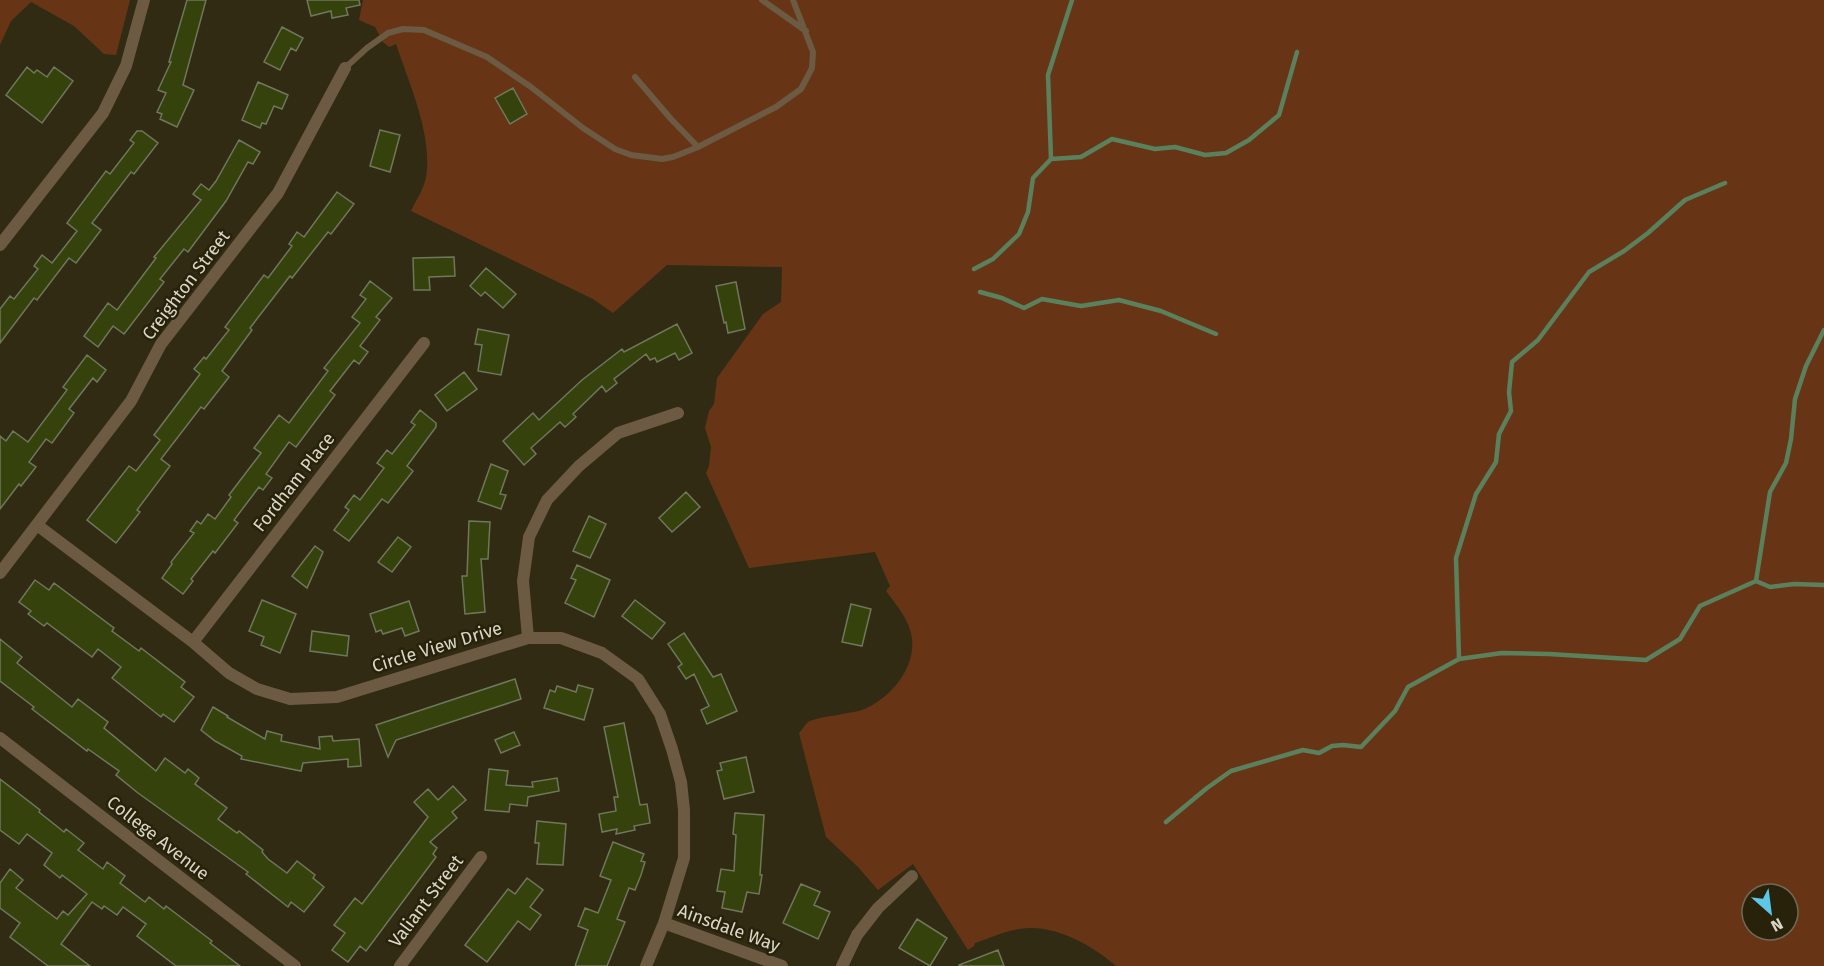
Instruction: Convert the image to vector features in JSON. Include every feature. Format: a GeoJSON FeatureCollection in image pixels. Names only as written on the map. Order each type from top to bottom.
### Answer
{"type":"FeatureCollection","features":[{"type":"Feature","properties":{"kind":"street"},"geometry":{"type":"LineString","coordinates":[[0,245],[103,114],[126,66],[144,0]]}},
{"type":"Feature","properties":{"kind":"street","name":"Creighton Street"},"geometry":{"type":"LineString","coordinates":[[0,573],[131,401],[161,345],[278,193],[345,68]]}},
{"type":"Feature","properties":{"kind":"street","name":"Fordham Place"},"geometry":{"type":"LineString","coordinates":[[193,642],[424,343]]}},
{"type":"Feature","properties":{"kind":"street"},"geometry":{"type":"LineString","coordinates":[[528,638],[523,581],[529,537],[547,500],[579,466],[618,433],[678,413]]}},
{"type":"Feature","properties":{"kind":"street","name":"Circle View Drive"},"geometry":{"type":"LineString","coordinates":[[37,525],[193,642],[229,673],[257,689],[290,699],[337,697],[528,638],[561,638],[602,653],[638,679],[660,714],[681,783],[684,810],[684,858],[664,923]]}},
{"type":"Feature","properties":{"kind":"street","name":"College Avenue"},"geometry":{"type":"LineString","coordinates":[[0,738],[295,966]]}},
{"type":"Feature","properties":{"kind":"street","name":"Valiant Street"},"geometry":{"type":"LineString","coordinates":[[400,966],[481,857]]}},
{"type":"Feature","properties":{"kind":"street"},"geometry":{"type":"LineString","coordinates":[[842,966],[857,935],[879,908],[912,876]]}},
{"type":"Feature","properties":{"kind":"street"},"geometry":{"type":"LineString","coordinates":[[646,966],[664,923]]}},
{"type":"Feature","properties":{"kind":"street","name":"Ainsdale Way"},"geometry":{"type":"LineString","coordinates":[[664,923],[782,966]]}},
{"type":"Feature","properties":{"kind":"lane"},"geometry":{"type":"LineString","coordinates":[[762,0],[807,32]]}},
{"type":"Feature","properties":{"kind":"lane"},"geometry":{"type":"LineString","coordinates":[[345,68],[381,37],[396,30],[418,29],[446,38],[487,57],[524,82],[583,128],[623,153],[650,159],[662,159],[698,147],[776,107],[801,89],[810,75],[813,59],[811,43],[793,0]]}},
{"type":"Feature","properties":{"kind":"lane"},"geometry":{"type":"LineString","coordinates":[[635,76],[670,119],[698,147]]}},
{"type":"Feature","properties":{"kind":"shaded area"},"geometry":{"type":"Polygon","coordinates":[[[0,0],[130,0],[116,55],[104,54],[74,26],[31,2],[11,21],[0,45],[0,0]]]}},
{"type":"Feature","properties":{"kind":"shaded area"},"geometry":{"type":"Polygon","coordinates":[[[363,0],[1824,0],[1824,966],[1116,966],[1084,943],[1071,937],[1045,929],[1032,928],[997,935],[975,943],[968,950],[913,864],[878,890],[858,867],[826,837],[799,733],[812,720],[862,710],[873,705],[893,689],[907,667],[911,655],[910,630],[903,615],[886,591],[890,586],[875,552],[749,568],[706,473],[711,447],[705,428],[709,411],[714,404],[717,378],[763,314],[781,302],[782,267],[667,265],[613,313],[593,299],[411,211],[426,177],[426,144],[423,127],[396,44],[389,47],[383,42],[375,27],[359,20],[363,0]]]}},
{"type":"Feature","properties":{"kind":"building"},"geometry":{"type":"Polygon","coordinates":[[[187,0],[206,0],[183,85],[194,90],[177,127],[160,119],[162,114],[157,112],[166,93],[158,90],[171,62],[169,62],[187,0]]]}},
{"type":"Feature","properties":{"kind":"building"},"geometry":{"type":"Polygon","coordinates":[[[307,0],[359,0],[360,5],[346,8],[348,15],[332,18],[331,11],[311,16],[307,0]]]}},
{"type":"Feature","properties":{"kind":"building"},"geometry":{"type":"Polygon","coordinates":[[[282,27],[303,38],[296,51],[291,48],[280,70],[264,62],[282,27]]]}},
{"type":"Feature","properties":{"kind":"building"},"geometry":{"type":"Polygon","coordinates":[[[27,67],[34,73],[37,70],[47,77],[54,67],[73,81],[42,123],[6,95],[27,67]]]}},
{"type":"Feature","properties":{"kind":"building"},"geometry":{"type":"Polygon","coordinates":[[[258,82],[288,95],[282,109],[274,106],[266,124],[262,123],[260,128],[242,120],[258,82]]]}},
{"type":"Feature","properties":{"kind":"building"},"geometry":{"type":"Polygon","coordinates":[[[513,88],[527,114],[510,124],[495,98],[513,88]]]}},
{"type":"Feature","properties":{"kind":"building"},"geometry":{"type":"Polygon","coordinates":[[[380,130],[400,135],[390,172],[370,166],[380,130]]]}},
{"type":"Feature","properties":{"kind":"building"},"geometry":{"type":"Polygon","coordinates":[[[137,131],[142,131],[158,143],[134,174],[131,172],[92,223],[101,230],[76,263],[69,258],[37,300],[34,298],[0,343],[0,309],[10,296],[14,299],[38,269],[34,266],[42,255],[52,263],[77,231],[67,223],[106,171],[110,174],[134,143],[130,140],[137,131]]]}},
{"type":"Feature","properties":{"kind":"building"},"geometry":{"type":"Polygon","coordinates":[[[239,140],[260,152],[253,164],[248,162],[226,201],[188,252],[184,249],[160,279],[164,282],[124,334],[113,326],[98,347],[84,336],[108,303],[117,310],[156,258],[154,257],[201,200],[193,194],[201,184],[209,190],[239,140]]]}},
{"type":"Feature","properties":{"kind":"building"},"geometry":{"type":"Polygon","coordinates":[[[337,192],[354,204],[331,234],[328,232],[292,278],[290,276],[250,328],[252,330],[222,371],[229,377],[204,409],[201,407],[161,459],[170,466],[137,510],[140,512],[116,543],[87,520],[129,466],[136,471],[160,440],[154,435],[200,374],[194,369],[204,357],[206,359],[229,330],[225,327],[264,275],[268,278],[292,246],[289,244],[297,232],[304,237],[337,192]]]}},
{"type":"Feature","properties":{"kind":"building"},"geometry":{"type":"Polygon","coordinates":[[[454,257],[455,276],[429,277],[430,290],[414,290],[413,258],[454,257]]]}},
{"type":"Feature","properties":{"kind":"building"},"geometry":{"type":"Polygon","coordinates":[[[486,268],[516,294],[503,308],[485,292],[481,296],[470,286],[486,268]]]}},
{"type":"Feature","properties":{"kind":"building"},"geometry":{"type":"Polygon","coordinates":[[[370,281],[392,298],[376,317],[380,320],[360,346],[368,352],[359,364],[354,360],[330,391],[335,395],[296,447],[289,442],[266,474],[272,478],[263,490],[259,487],[234,520],[238,523],[191,579],[193,581],[183,594],[162,578],[172,564],[171,562],[194,533],[190,531],[197,521],[201,524],[208,514],[215,519],[231,497],[229,495],[261,453],[254,448],[279,415],[289,423],[328,371],[324,368],[360,323],[352,317],[366,299],[360,295],[370,281]]]}},
{"type":"Feature","properties":{"kind":"building"},"geometry":{"type":"Polygon","coordinates":[[[736,282],[745,329],[728,333],[716,286],[736,282]]]}},
{"type":"Feature","properties":{"kind":"building"},"geometry":{"type":"Polygon","coordinates":[[[677,324],[692,353],[679,360],[675,353],[657,362],[655,358],[650,360],[646,354],[614,379],[617,383],[606,392],[602,386],[573,414],[576,417],[565,427],[560,422],[531,448],[536,454],[524,465],[503,441],[533,413],[539,420],[582,380],[622,349],[624,352],[677,324]]]}},
{"type":"Feature","properties":{"kind":"building"},"geometry":{"type":"Polygon","coordinates":[[[478,329],[509,335],[501,375],[478,371],[482,345],[475,344],[478,329]]]}},
{"type":"Feature","properties":{"kind":"building"},"geometry":{"type":"Polygon","coordinates":[[[87,355],[106,370],[97,382],[93,378],[69,409],[74,413],[52,443],[46,439],[29,462],[36,467],[21,486],[19,484],[0,509],[0,436],[6,441],[13,431],[28,442],[67,390],[63,387],[87,355]]]}},
{"type":"Feature","properties":{"kind":"building"},"geometry":{"type":"Polygon","coordinates":[[[464,372],[477,389],[447,411],[435,395],[464,372]]]}},
{"type":"Feature","properties":{"kind":"building"},"geometry":{"type":"Polygon","coordinates":[[[420,410],[436,423],[436,427],[407,466],[413,471],[388,503],[382,499],[349,541],[334,530],[349,510],[345,507],[354,495],[360,500],[384,468],[377,463],[387,450],[392,454],[415,425],[411,422],[420,410]]]}},
{"type":"Feature","properties":{"kind":"building"},"geometry":{"type":"Polygon","coordinates":[[[491,464],[508,471],[500,494],[506,495],[501,509],[478,501],[491,464]]]}},
{"type":"Feature","properties":{"kind":"building"},"geometry":{"type":"Polygon","coordinates":[[[686,492],[700,507],[672,532],[659,518],[686,492]]]}},
{"type":"Feature","properties":{"kind":"building"},"geometry":{"type":"Polygon","coordinates":[[[589,516],[606,524],[590,558],[573,551],[589,516]]]}},
{"type":"Feature","properties":{"kind":"building"},"geometry":{"type":"Polygon","coordinates":[[[469,521],[490,522],[488,559],[481,559],[485,612],[465,614],[462,576],[467,576],[469,521]]]}},
{"type":"Feature","properties":{"kind":"building"},"geometry":{"type":"Polygon","coordinates":[[[398,537],[411,547],[392,572],[378,562],[398,537]]]}},
{"type":"Feature","properties":{"kind":"building"},"geometry":{"type":"Polygon","coordinates":[[[315,546],[323,552],[307,588],[292,576],[315,546]]]}},
{"type":"Feature","properties":{"kind":"building"},"geometry":{"type":"Polygon","coordinates":[[[577,565],[610,580],[594,617],[565,603],[576,580],[571,578],[577,565]]]}},
{"type":"Feature","properties":{"kind":"building"},"geometry":{"type":"Polygon","coordinates":[[[35,580],[49,590],[54,583],[114,628],[112,631],[139,651],[141,648],[185,682],[181,687],[194,697],[174,722],[163,714],[161,717],[112,678],[121,667],[98,649],[92,657],[47,623],[44,626],[28,614],[31,611],[19,602],[35,580]]]}},
{"type":"Feature","properties":{"kind":"building"},"geometry":{"type":"Polygon","coordinates":[[[262,600],[296,614],[280,653],[261,645],[264,637],[249,631],[262,600]]]}},
{"type":"Feature","properties":{"kind":"building"},"geometry":{"type":"Polygon","coordinates":[[[635,600],[665,623],[652,639],[622,616],[635,600]]]}},
{"type":"Feature","properties":{"kind":"building"},"geometry":{"type":"Polygon","coordinates":[[[409,601],[419,631],[405,636],[402,628],[383,634],[381,630],[376,632],[370,614],[409,601]]]}},
{"type":"Feature","properties":{"kind":"building"},"geometry":{"type":"Polygon","coordinates":[[[851,604],[871,609],[862,646],[842,642],[851,604]]]}},
{"type":"Feature","properties":{"kind":"building"},"geometry":{"type":"Polygon","coordinates":[[[312,631],[349,636],[347,656],[310,651],[312,631]]]}},
{"type":"Feature","properties":{"kind":"building"},"geometry":{"type":"Polygon","coordinates":[[[684,633],[713,677],[721,674],[737,711],[707,724],[701,710],[709,706],[694,674],[686,679],[678,667],[682,664],[668,644],[684,633]]]}},
{"type":"Feature","properties":{"kind":"building"},"geometry":{"type":"Polygon","coordinates":[[[0,639],[22,657],[17,663],[72,707],[78,699],[108,722],[104,728],[156,771],[165,758],[185,773],[188,769],[199,778],[195,784],[227,808],[218,819],[237,833],[239,831],[263,850],[262,852],[268,859],[287,873],[297,861],[315,875],[313,878],[324,887],[304,912],[291,902],[288,907],[246,874],[248,872],[138,793],[116,775],[119,771],[88,749],[87,751],[0,681],[0,639]]]}},
{"type":"Feature","properties":{"kind":"building"},"geometry":{"type":"Polygon","coordinates":[[[515,679],[521,699],[396,740],[388,757],[376,725],[515,679]]]}},
{"type":"Feature","properties":{"kind":"building"},"geometry":{"type":"Polygon","coordinates":[[[578,685],[593,689],[584,720],[544,708],[550,690],[555,692],[557,686],[576,692],[578,685]]]}},
{"type":"Feature","properties":{"kind":"building"},"geometry":{"type":"Polygon","coordinates":[[[213,707],[265,739],[267,731],[282,735],[281,741],[320,749],[319,737],[332,736],[333,741],[359,739],[361,766],[348,767],[348,759],[303,763],[301,771],[241,759],[242,756],[201,730],[213,707]]]}},
{"type":"Feature","properties":{"kind":"building"},"geometry":{"type":"Polygon","coordinates":[[[624,723],[640,805],[647,804],[650,823],[634,826],[635,830],[616,834],[617,829],[602,832],[599,814],[616,811],[614,797],[618,797],[604,727],[624,723]]]}},
{"type":"Feature","properties":{"kind":"building"},"geometry":{"type":"Polygon","coordinates":[[[514,732],[520,745],[501,753],[495,740],[514,732]]]}},
{"type":"Feature","properties":{"kind":"building"},"geometry":{"type":"Polygon","coordinates":[[[746,757],[754,792],[724,799],[717,771],[722,770],[720,763],[746,757]]]}},
{"type":"Feature","properties":{"kind":"building"},"geometry":{"type":"Polygon","coordinates":[[[489,769],[508,771],[506,785],[533,787],[532,782],[557,778],[559,791],[528,797],[527,806],[510,804],[509,812],[485,810],[489,769]]]}},
{"type":"Feature","properties":{"kind":"building"},"geometry":{"type":"Polygon","coordinates":[[[0,779],[64,832],[66,829],[84,843],[78,850],[103,869],[107,862],[125,876],[120,883],[145,902],[149,897],[164,909],[166,906],[240,966],[176,966],[137,936],[146,924],[123,907],[117,915],[104,906],[102,909],[92,902],[61,944],[90,966],[48,966],[10,937],[20,923],[0,908],[0,883],[10,869],[23,880],[16,888],[57,919],[63,911],[68,915],[87,894],[62,875],[60,878],[44,865],[52,853],[27,834],[19,844],[0,830],[0,779]]]}},
{"type":"Feature","properties":{"kind":"building"},"geometry":{"type":"Polygon","coordinates":[[[453,786],[466,800],[452,812],[457,818],[430,842],[437,848],[433,854],[436,857],[366,951],[360,946],[348,962],[332,950],[345,933],[334,925],[355,898],[362,904],[428,817],[414,802],[428,789],[438,800],[453,786]]]}},
{"type":"Feature","properties":{"kind":"building"},"geometry":{"type":"Polygon","coordinates":[[[735,813],[764,815],[759,894],[747,892],[742,912],[722,908],[725,892],[717,891],[721,869],[734,871],[735,813]]]}},
{"type":"Feature","properties":{"kind":"building"},"geometry":{"type":"Polygon","coordinates":[[[537,821],[566,824],[563,865],[537,864],[539,843],[535,843],[537,821]]]}},
{"type":"Feature","properties":{"kind":"building"},"geometry":{"type":"Polygon","coordinates":[[[613,842],[644,854],[641,861],[645,862],[635,890],[629,888],[617,919],[625,922],[607,966],[575,966],[588,930],[578,926],[585,908],[598,913],[611,880],[600,876],[613,842]]]}},
{"type":"Feature","properties":{"kind":"building"},"geometry":{"type":"Polygon","coordinates":[[[527,878],[543,890],[530,907],[541,915],[530,930],[518,921],[487,962],[465,945],[508,889],[515,894],[527,878]]]}},
{"type":"Feature","properties":{"kind":"building"},"geometry":{"type":"Polygon","coordinates":[[[801,884],[820,892],[814,905],[830,912],[818,939],[783,923],[801,884]]]}},
{"type":"Feature","properties":{"kind":"building"},"geometry":{"type":"Polygon","coordinates":[[[917,919],[947,938],[930,966],[899,948],[917,919]]]}},
{"type":"Feature","properties":{"kind":"building"},"geometry":{"type":"Polygon","coordinates":[[[998,950],[1004,966],[959,965],[998,950]]]}},
{"type":"Feature","properties":{"kind":"waterway"},"geometry":{"type":"LineString","coordinates":[[974,269],[993,259],[1019,234],[1028,212],[1033,178],[1051,159],[1048,75],[1072,0]]}},
{"type":"Feature","properties":{"kind":"waterway"},"geometry":{"type":"LineString","coordinates":[[1051,159],[1081,157],[1112,139],[1155,149],[1175,147],[1205,155],[1226,153],[1249,140],[1279,115],[1297,52]]}},
{"type":"Feature","properties":{"kind":"waterway"},"geometry":{"type":"LineString","coordinates":[[1166,822],[1231,771],[1303,750],[1319,753],[1332,746],[1361,747],[1395,711],[1408,687],[1459,659],[1456,558],[1476,494],[1496,462],[1499,434],[1511,411],[1509,392],[1512,362],[1538,340],[1589,272],[1624,251],[1685,200],[1725,183]]}},
{"type":"Feature","properties":{"kind":"waterway"},"geometry":{"type":"LineString","coordinates":[[980,292],[1002,298],[1024,308],[1042,299],[1081,306],[1119,300],[1161,311],[1216,334]]}},
{"type":"Feature","properties":{"kind":"waterway"},"geometry":{"type":"LineString","coordinates":[[1756,581],[1770,492],[1786,463],[1795,399],[1806,366],[1824,330]]}},
{"type":"Feature","properties":{"kind":"waterway"},"geometry":{"type":"LineString","coordinates":[[1459,659],[1502,653],[1646,660],[1680,639],[1700,606],[1756,581],[1770,587],[1794,584],[1824,585]]}}]}
